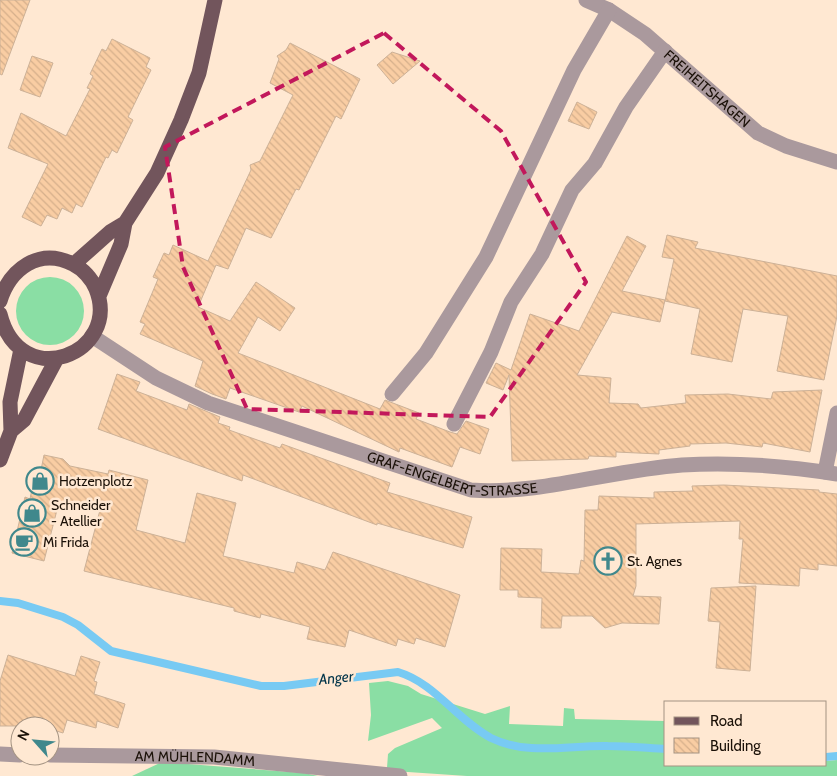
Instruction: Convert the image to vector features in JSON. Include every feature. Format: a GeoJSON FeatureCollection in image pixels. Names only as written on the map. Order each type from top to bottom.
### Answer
{"type":"FeatureCollection","features":[{"type":"Feature","properties":{"kind":"main road"},"geometry":{"type":"LineString","coordinates":[[99,296],[121,244],[125,223],[157,173],[181,120],[199,73],[214,0]]}},
{"type":"Feature","properties":{"kind":"main road"},"geometry":{"type":"LineString","coordinates":[[74,264],[110,232],[125,223]]}},
{"type":"Feature","properties":{"kind":"main road"},"geometry":{"type":"LineString","coordinates":[[0,301],[7,270],[39,259],[56,258],[74,264],[85,272],[94,283],[99,296],[100,310],[98,324],[92,336],[80,349],[56,360],[39,358],[20,349],[10,340],[3,327],[0,314]]}},
{"type":"Feature","properties":{"kind":"main road"},"geometry":{"type":"LineString","coordinates":[[0,460],[11,431],[10,402],[20,349]]}},
{"type":"Feature","properties":{"kind":"main road"},"geometry":{"type":"LineString","coordinates":[[11,431],[24,420],[56,360]]}},
{"type":"Feature","properties":{"kind":"street","name":"FREIHEITSHAGEN"},"geometry":{"type":"LineString","coordinates":[[586,0],[609,10],[665,51],[721,103],[758,133],[794,149],[837,162]]}},
{"type":"Feature","properties":{"kind":"street"},"geometry":{"type":"LineString","coordinates":[[392,394],[426,353],[486,257],[574,70],[609,10]]}},
{"type":"Feature","properties":{"kind":"street"},"geometry":{"type":"LineString","coordinates":[[454,424],[491,352],[512,302],[542,254],[572,190],[595,163],[626,107],[665,51]]}},
{"type":"Feature","properties":{"kind":"street","name":"GRAF-ENGELBERT-STRASSE"},"geometry":{"type":"LineString","coordinates":[[92,336],[156,378],[208,403],[471,490],[492,492],[520,489],[681,465],[747,465],[831,473]]}},
{"type":"Feature","properties":{"kind":"street"},"geometry":{"type":"LineString","coordinates":[[831,473],[837,413]]}},
{"type":"Feature","properties":{"kind":"street","name":"AM MÜHLENDAMM"},"geometry":{"type":"LineString","coordinates":[[60,755],[214,757],[346,772],[400,776]]}},
{"type":"Feature","properties":{"kind":"highlighted area"},"geometry":{"type":"Polygon","coordinates":[[[384,33],[501,131],[586,282],[490,417],[247,409],[183,267],[165,147],[384,33]]]}},
{"type":"Feature","properties":{"kind":"green space"},"geometry":{"type":"Polygon","coordinates":[[[43,277],[57,277],[69,282],[79,292],[84,304],[84,318],[79,330],[69,340],[57,345],[43,345],[31,340],[21,330],[16,318],[16,304],[21,292],[31,282],[43,277]]]}},
{"type":"Feature","properties":{"kind":"green space"},"geometry":{"type":"Polygon","coordinates":[[[388,681],[408,686],[421,694],[485,714],[510,706],[509,724],[563,726],[564,708],[574,709],[575,719],[664,721],[664,766],[827,766],[827,761],[837,760],[837,776],[467,776],[393,771],[387,768],[388,754],[395,748],[442,728],[432,718],[368,741],[371,715],[369,683],[388,681]]]}},
{"type":"Feature","properties":{"kind":"green space"},"geometry":{"type":"Polygon","coordinates":[[[162,762],[304,773],[318,776],[132,776],[162,762]]]}},
{"type":"Feature","properties":{"kind":"building"},"geometry":{"type":"Polygon","coordinates":[[[0,0],[30,0],[2,75],[0,74],[0,0]]]}},
{"type":"Feature","properties":{"kind":"building"},"geometry":{"type":"Polygon","coordinates":[[[112,39],[150,58],[146,67],[151,70],[128,117],[133,120],[117,153],[112,150],[108,158],[106,157],[82,207],[76,204],[72,213],[62,208],[57,219],[47,215],[41,226],[22,217],[48,164],[8,148],[21,113],[66,136],[90,89],[87,88],[93,76],[90,74],[102,49],[106,51],[112,39]]]}},
{"type":"Feature","properties":{"kind":"building"},"geometry":{"type":"Polygon","coordinates":[[[290,43],[360,79],[341,119],[336,116],[299,190],[296,189],[271,238],[246,228],[228,269],[216,265],[198,307],[230,321],[256,282],[295,308],[280,331],[258,317],[238,353],[380,409],[385,400],[419,413],[416,419],[450,432],[457,434],[466,421],[489,429],[480,454],[460,447],[452,467],[400,448],[399,452],[302,406],[299,412],[230,388],[226,399],[212,394],[195,386],[203,361],[140,334],[145,324],[140,322],[158,279],[153,277],[164,253],[169,255],[173,245],[208,261],[251,170],[250,165],[260,161],[293,95],[270,83],[279,59],[277,56],[286,50],[290,43]]]}},
{"type":"Feature","properties":{"kind":"building"},"geometry":{"type":"Polygon","coordinates":[[[392,52],[420,61],[393,84],[377,65],[392,52]]]}},
{"type":"Feature","properties":{"kind":"building"},"geometry":{"type":"Polygon","coordinates":[[[32,56],[53,63],[40,97],[20,90],[32,56]]]}},
{"type":"Feature","properties":{"kind":"building"},"geometry":{"type":"Polygon","coordinates":[[[577,102],[597,112],[589,129],[568,121],[577,102]]]}},
{"type":"Feature","properties":{"kind":"building"},"geometry":{"type":"Polygon","coordinates":[[[667,235],[698,242],[695,248],[837,276],[837,316],[824,380],[777,371],[788,316],[743,309],[732,362],[691,354],[700,309],[665,301],[674,259],[662,257],[667,235]]]}},
{"type":"Feature","properties":{"kind":"building"},"geometry":{"type":"Polygon","coordinates":[[[627,236],[646,246],[622,291],[665,300],[660,322],[612,312],[577,375],[611,378],[609,403],[638,404],[641,408],[686,403],[685,395],[728,394],[771,399],[773,392],[822,390],[810,452],[763,443],[762,447],[726,443],[690,444],[690,446],[659,450],[659,454],[616,452],[616,457],[589,456],[588,459],[512,461],[509,375],[503,390],[486,383],[496,363],[511,370],[530,314],[579,331],[627,236]]]}},
{"type":"Feature","properties":{"kind":"building"},"geometry":{"type":"Polygon","coordinates":[[[117,374],[140,382],[136,391],[187,410],[189,404],[220,417],[218,423],[230,427],[229,430],[280,448],[282,444],[390,483],[387,492],[472,517],[463,548],[377,523],[377,525],[243,475],[242,481],[98,429],[117,374]]]}},
{"type":"Feature","properties":{"kind":"building"},"geometry":{"type":"Polygon","coordinates":[[[44,455],[63,459],[70,466],[108,474],[109,470],[148,480],[136,530],[185,543],[197,493],[236,503],[223,556],[294,573],[297,562],[325,570],[333,552],[460,595],[445,647],[416,638],[414,644],[398,639],[396,646],[349,630],[345,647],[307,639],[310,627],[261,614],[260,618],[234,611],[234,608],[84,571],[100,510],[59,502],[44,561],[12,553],[25,497],[30,499],[36,469],[41,470],[44,455]]]}},
{"type":"Feature","properties":{"kind":"building"},"geometry":{"type":"Polygon","coordinates":[[[724,485],[819,490],[819,492],[837,494],[837,566],[818,564],[818,570],[800,568],[799,586],[739,583],[743,539],[739,539],[740,521],[636,524],[636,586],[633,596],[661,597],[659,624],[622,623],[605,628],[592,616],[562,616],[561,628],[541,628],[542,598],[518,597],[518,590],[500,590],[501,548],[542,549],[541,572],[579,574],[581,560],[584,561],[585,510],[598,510],[599,496],[654,498],[654,492],[693,491],[692,486],[724,485]]]}},
{"type":"Feature","properties":{"kind":"building"},"geometry":{"type":"Polygon","coordinates":[[[756,586],[750,671],[716,668],[720,622],[708,621],[711,588],[756,586]]]}},
{"type":"Feature","properties":{"kind":"building"},"geometry":{"type":"Polygon","coordinates":[[[8,655],[75,676],[81,656],[100,662],[94,681],[97,682],[94,694],[125,704],[118,728],[97,721],[96,728],[67,720],[63,733],[60,732],[60,716],[10,716],[10,726],[0,726],[0,681],[8,655]]]}},
{"type":"Feature","properties":{"kind":"waterway","name":"Anger"},"geometry":{"type":"LineString","coordinates":[[0,601],[18,603],[63,617],[78,625],[111,651],[261,686],[284,686],[398,672],[423,684],[467,722],[491,738],[519,747],[615,746],[664,749]]}},
{"type":"Feature","properties":{"kind":"waterway","name":"Anger"},"geometry":{"type":"LineString","coordinates":[[827,757],[837,756]]}},
{"type":"Feature","properties":{"kind":"place","name":"Hotzenplotz"},"geometry":{"type":"Point","coordinates":[40,481]}},
{"type":"Feature","properties":{"kind":"place","name":"Schneider - Atellier"},"geometry":{"type":"Point","coordinates":[32,513]}},
{"type":"Feature","properties":{"kind":"place","name":"Mi Frida"},"geometry":{"type":"Point","coordinates":[24,542]}},
{"type":"Feature","properties":{"kind":"place","name":"St. Agnes"},"geometry":{"type":"Point","coordinates":[608,561]}}]}
